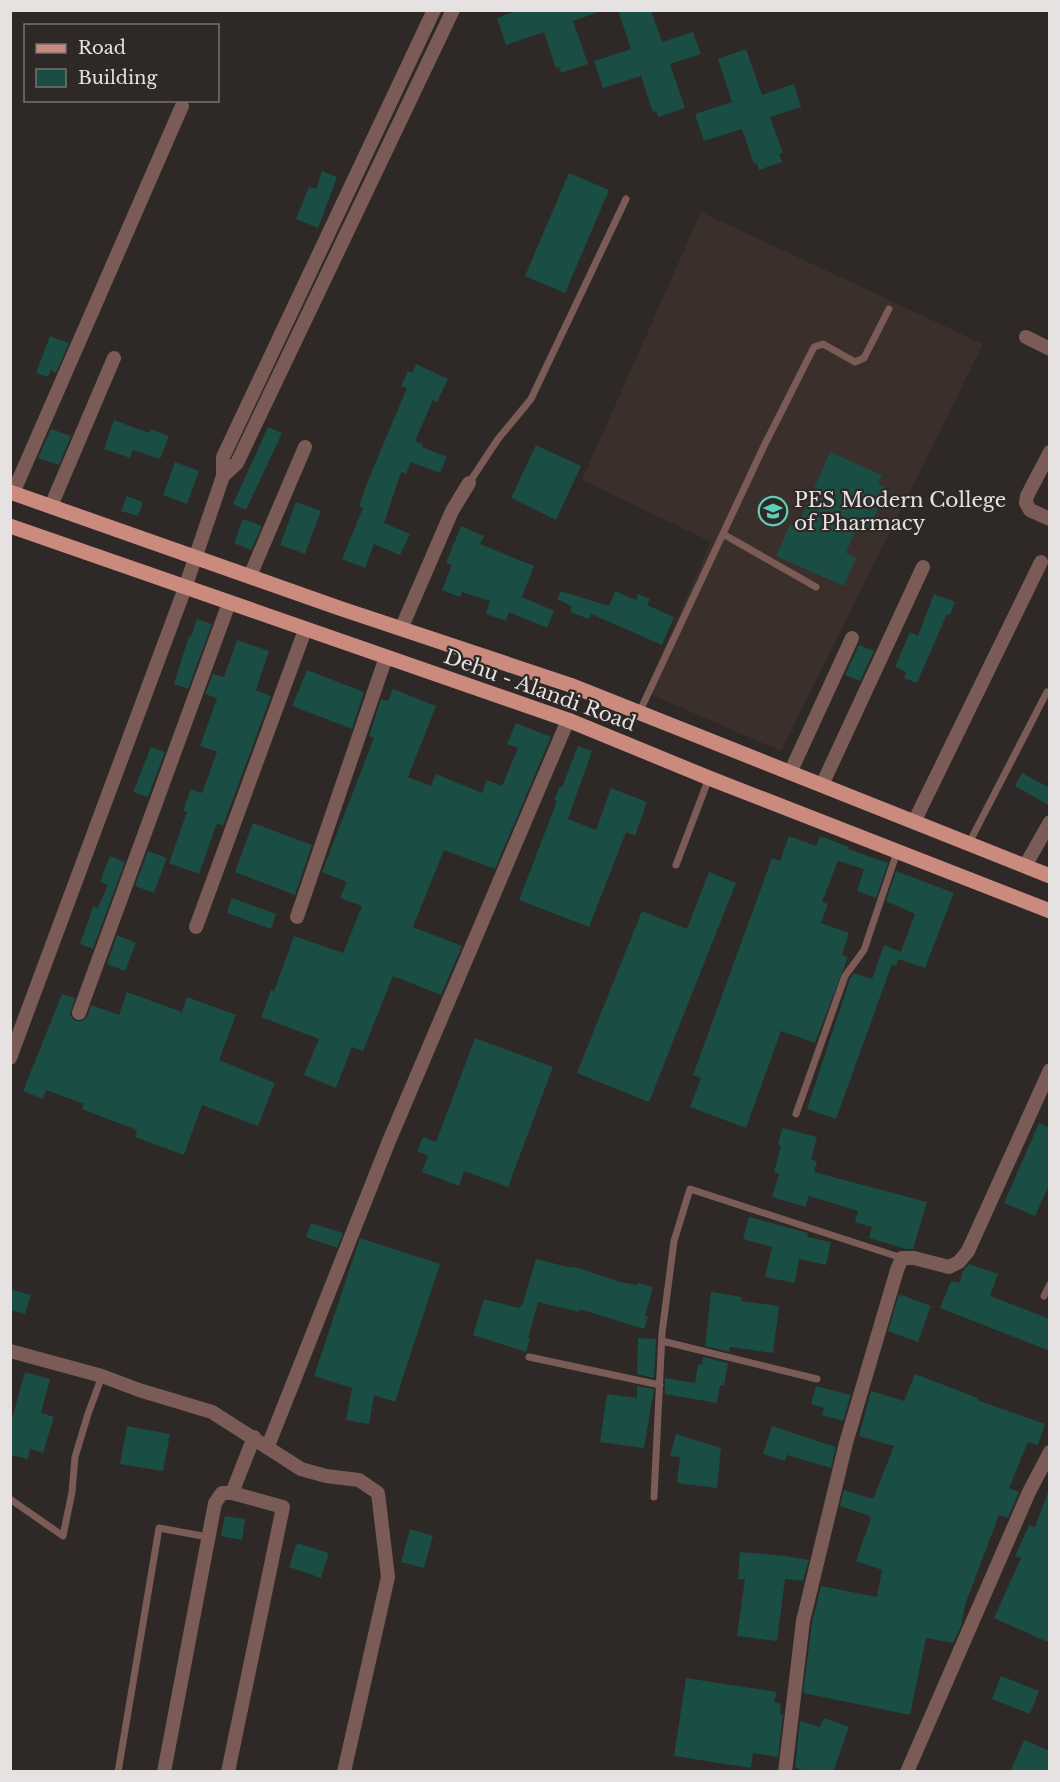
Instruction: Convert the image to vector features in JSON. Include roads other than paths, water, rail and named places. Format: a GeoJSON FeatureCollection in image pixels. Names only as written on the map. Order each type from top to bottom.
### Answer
{"type":"FeatureCollection","features":[{"type":"Feature","properties":{"kind":"main road","name":"Dehu - Alandi Road"},"geometry":{"type":"LineString","coordinates":[[12,493],[401,629],[570,685],[1050,876]]}},
{"type":"Feature","properties":{"kind":"main road","name":"Dehu - Alandi Road"},"geometry":{"type":"LineString","coordinates":[[10,526],[568,720],[709,778],[1050,911]]}},
{"type":"Feature","properties":{"kind":"street"},"geometry":{"type":"LineString","coordinates":[[10,1058],[13,1043],[185,588],[223,476],[223,457],[434,10]]}},
{"type":"Feature","properties":{"kind":"street"},"geometry":{"type":"LineString","coordinates":[[223,476],[237,463],[453,10]]}},
{"type":"Feature","properties":{"kind":"street"},"geometry":{"type":"LineString","coordinates":[[12,493],[182,106]]}},
{"type":"Feature","properties":{"kind":"street"},"geometry":{"type":"LineString","coordinates":[[1026,337],[1050,349]]}},
{"type":"Feature","properties":{"kind":"street"},"geometry":{"type":"LineString","coordinates":[[51,506],[114,358]]}},
{"type":"Feature","properties":{"kind":"street"},"geometry":{"type":"LineString","coordinates":[[265,366],[279,373]]}},
{"type":"Feature","properties":{"kind":"street"},"geometry":{"type":"LineString","coordinates":[[250,576],[305,447]]}},
{"type":"Feature","properties":{"kind":"street"},"geometry":{"type":"LineString","coordinates":[[1050,452],[1026,503],[1030,510],[1050,519]]}},
{"type":"Feature","properties":{"kind":"street"},"geometry":{"type":"LineString","coordinates":[[401,629],[452,511],[469,483]]}},
{"type":"Feature","properties":{"kind":"street"},"geometry":{"type":"LineString","coordinates":[[914,822],[1041,562]]}},
{"type":"Feature","properties":{"kind":"street"},"geometry":{"type":"LineString","coordinates":[[822,785],[923,567]]}},
{"type":"Feature","properties":{"kind":"street"},"geometry":{"type":"LineString","coordinates":[[79,1013],[228,603]]}},
{"type":"Feature","properties":{"kind":"street"},"geometry":{"type":"LineString","coordinates":[[196,927],[305,630]]}},
{"type":"Feature","properties":{"kind":"street"},"geometry":{"type":"LineString","coordinates":[[790,773],[852,638]]}},
{"type":"Feature","properties":{"kind":"street"},"geometry":{"type":"LineString","coordinates":[[297,917],[386,657]]}},
{"type":"Feature","properties":{"kind":"street"},"geometry":{"type":"LineString","coordinates":[[268,1446],[389,1142],[568,720]]}},
{"type":"Feature","properties":{"kind":"street"},"geometry":{"type":"LineString","coordinates":[[1025,866],[1050,822]]}},
{"type":"Feature","properties":{"kind":"street"},"geometry":{"type":"LineString","coordinates":[[785,1772],[803,1621],[846,1443],[897,1270],[902,1258],[914,1258],[949,1267],[958,1262],[968,1251],[1050,1070]]}},
{"type":"Feature","properties":{"kind":"street"},"geometry":{"type":"LineString","coordinates":[[10,1352],[102,1376],[212,1412],[301,1469],[326,1476],[359,1480],[378,1492],[388,1576],[344,1772]]}},
{"type":"Feature","properties":{"kind":"street"},"geometry":{"type":"LineString","coordinates":[[232,1493],[254,1437]]}},
{"type":"Feature","properties":{"kind":"street"},"geometry":{"type":"LineString","coordinates":[[907,1772],[1029,1492],[1050,1452]]}},
{"type":"Feature","properties":{"kind":"street"},"geometry":{"type":"LineString","coordinates":[[164,1772],[215,1503],[222,1492],[283,1507],[228,1772]]}},
{"type":"Feature","properties":{"kind":"lane"},"geometry":{"type":"LineString","coordinates":[[469,483],[498,439],[531,399],[626,199]]}},
{"type":"Feature","properties":{"kind":"lane"},"geometry":{"type":"LineString","coordinates":[[639,713],[764,446],[814,347],[823,344],[855,362],[864,358],[889,309]]}},
{"type":"Feature","properties":{"kind":"lane"},"geometry":{"type":"LineString","coordinates":[[723,534],[816,587]]}},
{"type":"Feature","properties":{"kind":"lane"},"geometry":{"type":"LineString","coordinates":[[969,843],[1047,692]]}},
{"type":"Feature","properties":{"kind":"lane"},"geometry":{"type":"LineString","coordinates":[[676,865],[709,778]]}},
{"type":"Feature","properties":{"kind":"lane"},"geometry":{"type":"LineString","coordinates":[[796,1114],[845,976],[864,950],[897,850]]}},
{"type":"Feature","properties":{"kind":"lane"},"geometry":{"type":"LineString","coordinates":[[654,1497],[662,1341],[674,1241],[690,1189],[902,1258]]}},
{"type":"Feature","properties":{"kind":"lane"},"geometry":{"type":"LineString","coordinates":[[1044,1296],[1050,1284]]}},
{"type":"Feature","properties":{"kind":"lane"},"geometry":{"type":"LineString","coordinates":[[662,1341],[817,1378]]}},
{"type":"Feature","properties":{"kind":"lane"},"geometry":{"type":"LineString","coordinates":[[529,1357],[660,1385]]}},
{"type":"Feature","properties":{"kind":"lane"},"geometry":{"type":"LineString","coordinates":[[10,1499],[63,1536],[72,1492],[75,1457],[102,1376]]}},
{"type":"Feature","properties":{"kind":"lane"},"geometry":{"type":"LineString","coordinates":[[118,1772],[159,1528],[208,1537]]}},
{"type":"Feature","properties":{"kind":"place","name":"PES Modern College of Pharmacy"},"geometry":{"type":"Point","coordinates":[773,511]}}]}
